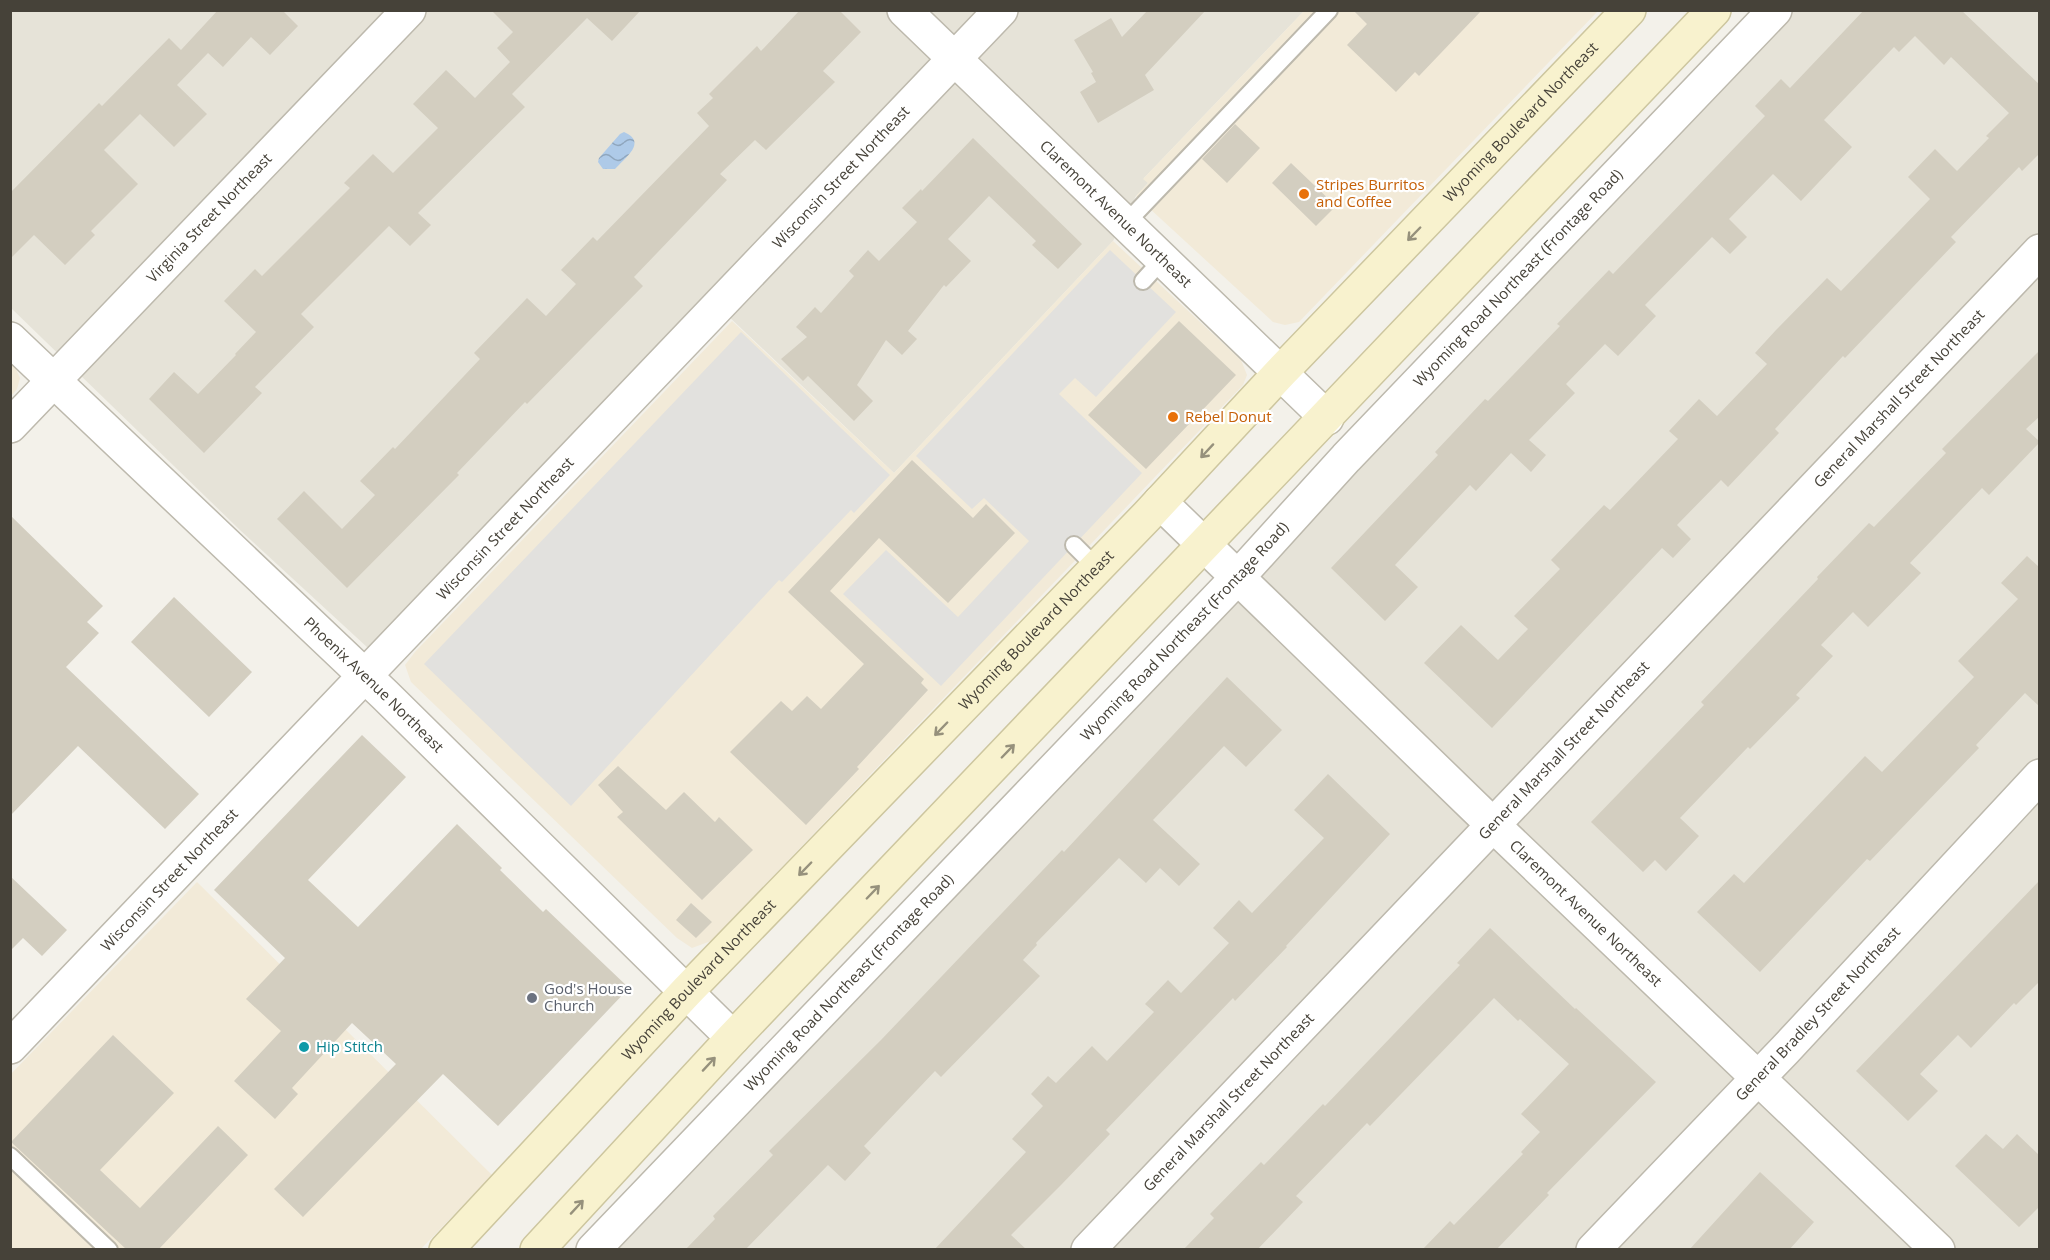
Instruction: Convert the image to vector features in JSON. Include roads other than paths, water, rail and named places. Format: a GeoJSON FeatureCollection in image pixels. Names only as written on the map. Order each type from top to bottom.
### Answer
{"type":"FeatureCollection","features":[{"type":"Feature","properties":{"kind":"main road","name":"Wyoming Boulevard Northeast"},"geometry":{"type":"LineString","coordinates":[[446,1250],[687,991],[1097,568],[1280,373],[1629,10]]}},
{"type":"Feature","properties":{"kind":"main road"},"geometry":{"type":"LineString","coordinates":[[537,1250],[733,1038],[1714,10]]}},
{"type":"Feature","properties":{"kind":"street","name":"Virginia Street Northeast"},"geometry":{"type":"LineString","coordinates":[[10,426],[409,10]]}},
{"type":"Feature","properties":{"kind":"street","name":"Claremont Avenue Northeast"},"geometry":{"type":"LineString","coordinates":[[904,10],[1125,224],[1152,270],[1280,373],[1327,418]]}},
{"type":"Feature","properties":{"kind":"street","name":"Wisconsin Street Northeast"},"geometry":{"type":"LineString","coordinates":[[10,1047],[1001,10]]}},
{"type":"Feature","properties":{"kind":"street","name":"Wyoming Road Northeast (Frontage Road)"},"geometry":{"type":"LineString","coordinates":[[593,1250],[1237,578],[1354,450],[1775,10]]}},
{"type":"Feature","properties":{"kind":"street","name":"General Marshall Street Northeast"},"geometry":{"type":"LineString","coordinates":[[1088,1250],[2040,251]]}},
{"type":"Feature","properties":{"kind":"street","name":"Phoenix Avenue Northeast"},"geometry":{"type":"LineString","coordinates":[[10,339],[365,676],[733,1038]]}},
{"type":"Feature","properties":{"kind":"street","name":"Claremont Avenue Northeast"},"geometry":{"type":"LineString","coordinates":[[1160,502],[1492,824],[1938,1250]]}},
{"type":"Feature","properties":{"kind":"street","name":"General Bradley Street Northeast"},"geometry":{"type":"LineString","coordinates":[[1593,1250],[1758,1078],[2040,776]]}},
{"type":"Feature","properties":{"kind":"lane"},"geometry":{"type":"LineString","coordinates":[[1125,224],[1329,10]]}},
{"type":"Feature","properties":{"kind":"lane"},"geometry":{"type":"LineString","coordinates":[[1074,545],[1097,568]]}},
{"type":"Feature","properties":{"kind":"lane"},"geometry":{"type":"LineString","coordinates":[[10,1156],[109,1250]]}},
{"type":"Feature","properties":{"kind":"water"},"geometry":{"type":"Polygon","coordinates":[[[624,132],[634,140],[632,150],[615,169],[603,169],[598,162],[599,158],[624,132]]]}},
{"type":"Feature","properties":{"kind":"place","name":"Stripes Burritos and Coffee"},"geometry":{"type":"Point","coordinates":[1304,194]}},
{"type":"Feature","properties":{"kind":"place","name":"Rebel Donut"},"geometry":{"type":"Point","coordinates":[1173,417]}},
{"type":"Feature","properties":{"kind":"place","name":"God's House Church"},"geometry":{"type":"Point","coordinates":[532,998]}},
{"type":"Feature","properties":{"kind":"place","name":"Hip Stitch"},"geometry":{"type":"Point","coordinates":[304,1047]}}]}
